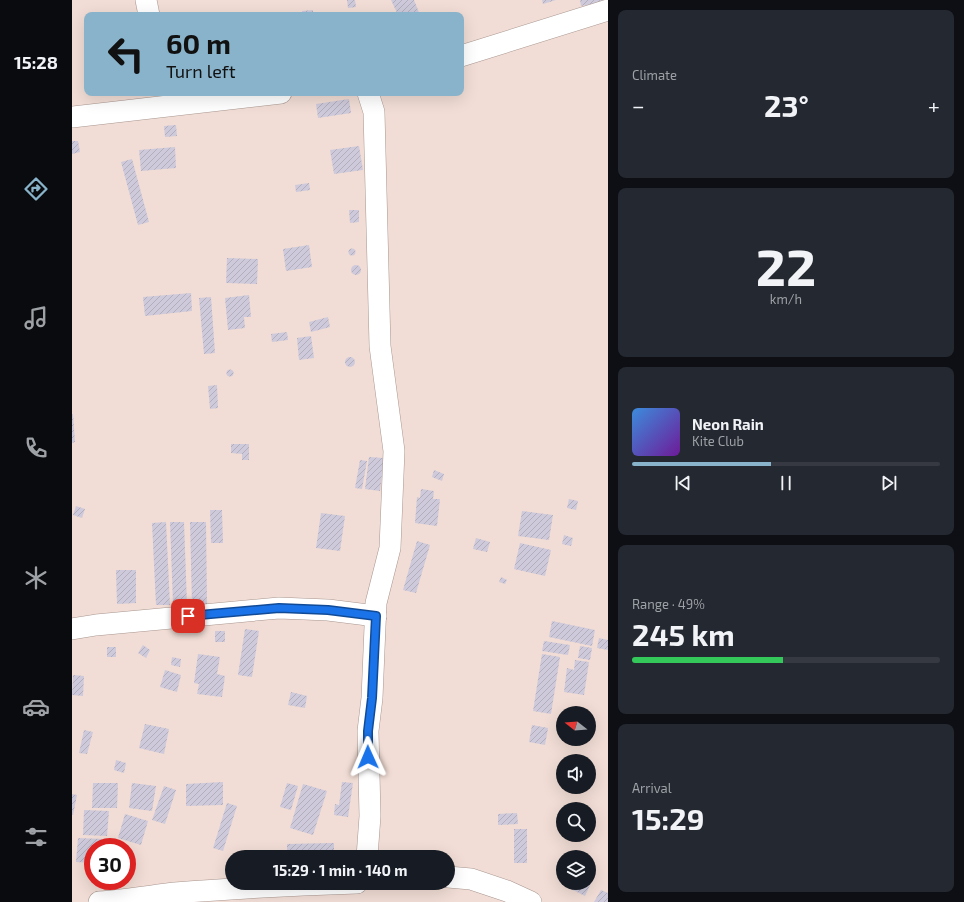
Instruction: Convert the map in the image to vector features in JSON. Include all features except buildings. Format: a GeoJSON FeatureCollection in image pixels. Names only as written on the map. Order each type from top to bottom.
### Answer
{"type":"FeatureCollection","features":[{"type":"Feature","properties":{"kind":"street"},"geometry":{"type":"LineString","coordinates":[[146,0],[148,12]]}},
{"type":"Feature","properties":{"kind":"street"},"geometry":{"type":"LineString","coordinates":[[464,55],[608,10]]}},
{"type":"Feature","properties":{"kind":"street"},"geometry":{"type":"LineString","coordinates":[[72,117],[163,100],[230,96]]}},
{"type":"Feature","properties":{"kind":"street"},"geometry":{"type":"LineString","coordinates":[[368,850],[370,816],[368,731],[372,698],[376,603],[390,548],[394,451],[380,346],[374,112],[369,96]]}},
{"type":"Feature","properties":{"kind":"street"},"geometry":{"type":"LineString","coordinates":[[72,629],[96,625],[279,608],[328,610],[376,616]]}},
{"type":"Feature","properties":{"kind":"street"},"geometry":{"type":"LineString","coordinates":[[455,878],[472,880],[506,891],[531,902]]}},
{"type":"Feature","properties":{"kind":"street"},"geometry":{"type":"LineString","coordinates":[[100,902],[125,901],[172,894],[322,893],[332,890]]}},
{"type":"Feature","properties":{"kind":"route"},"geometry":{"type":"LineString","coordinates":[[188,616],[279,608],[328,610],[376,616],[372,698],[368,731],[368,757]]}}]}
